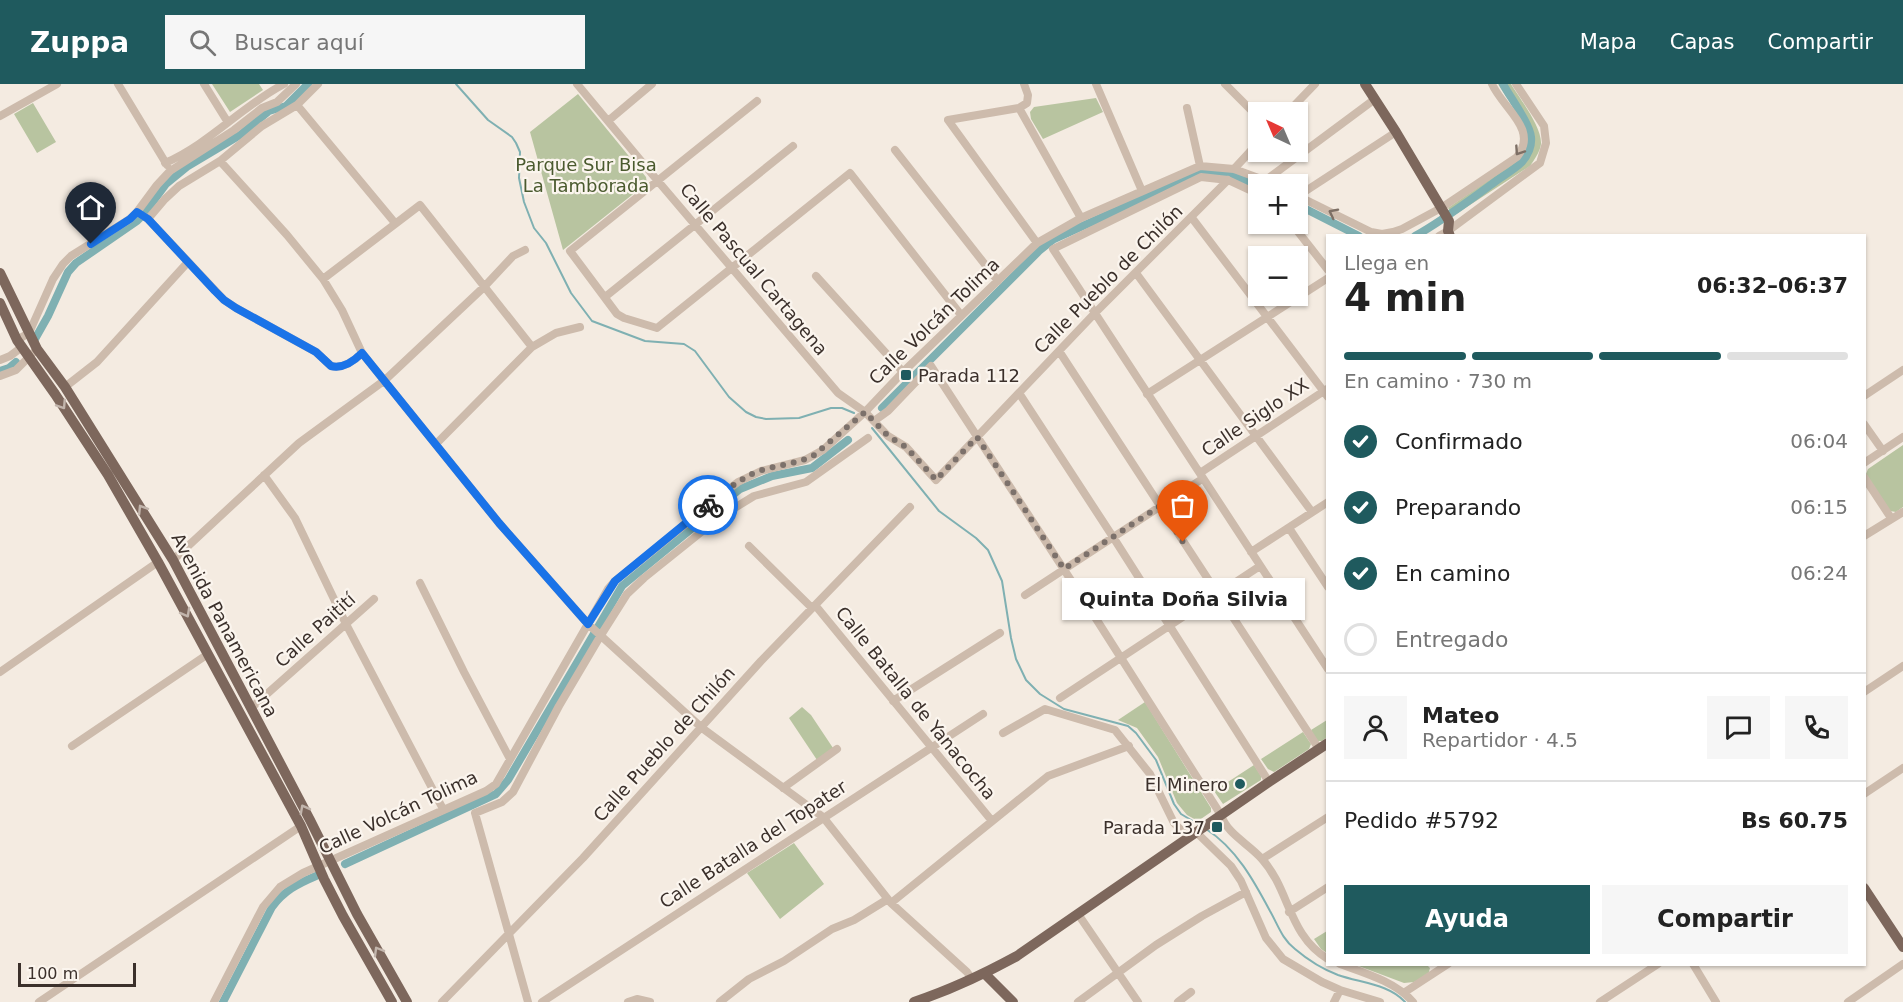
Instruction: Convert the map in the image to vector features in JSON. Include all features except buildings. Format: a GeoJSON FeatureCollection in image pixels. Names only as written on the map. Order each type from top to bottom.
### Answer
{"type":"FeatureCollection","features":[{"type":"Feature","properties":{"kind":"main road"},"geometry":{"type":"LineString","coordinates":[[1365,84],[1396,132],[1445,224]]}},
{"type":"Feature","properties":{"kind":"main road","name":"Avenida Panamericana"},"geometry":{"type":"LineString","coordinates":[[0,273],[37,349],[65,387],[173,560],[357,914],[407,1002]]}},
{"type":"Feature","properties":{"kind":"main road","name":"Avenida Panamericana"},"geometry":{"type":"LineString","coordinates":[[0,303],[19,344],[108,475],[159,562],[301,826],[343,916],[392,1002]]}},
{"type":"Feature","properties":{"kind":"main road"},"geometry":{"type":"LineString","coordinates":[[914,1002],[985,974],[1017,956],[1323,746]]}},
{"type":"Feature","properties":{"kind":"main road"},"geometry":{"type":"LineString","coordinates":[[1866,891],[1903,946]]}},
{"type":"Feature","properties":{"kind":"main road"},"geometry":{"type":"LineString","coordinates":[[985,974],[1013,1002]]}},
{"type":"Feature","properties":{"kind":"street"},"geometry":{"type":"LineString","coordinates":[[0,116],[57,84]]}},
{"type":"Feature","properties":{"kind":"street"},"geometry":{"type":"LineString","coordinates":[[118,84],[170,171]]}},
{"type":"Feature","properties":{"kind":"street"},"geometry":{"type":"LineString","coordinates":[[204,84],[227,121]]}},
{"type":"Feature","properties":{"kind":"street"},"geometry":{"type":"LineString","coordinates":[[165,163],[183,155],[270,87],[284,84]]}},
{"type":"Feature","properties":{"kind":"street"},"geometry":{"type":"LineString","coordinates":[[0,360],[10,356],[29,333],[53,279],[71,256],[130,219],[170,171],[234,130],[262,108],[277,102],[296,84]]}},
{"type":"Feature","properties":{"kind":"street"},"geometry":{"type":"LineString","coordinates":[[147,219],[179,186],[220,161],[262,126],[297,105],[318,84]]}},
{"type":"Feature","properties":{"kind":"street","name":"Calle Pascual Cartagena"},"geometry":{"type":"LineString","coordinates":[[577,84],[838,393],[865,412],[888,436],[906,447],[936,480]]}},
{"type":"Feature","properties":{"kind":"street"},"geometry":{"type":"LineString","coordinates":[[608,121],[652,84]]}},
{"type":"Feature","properties":{"kind":"street"},"geometry":{"type":"LineString","coordinates":[[1024,84],[1028,95],[1027,103],[1019,108],[948,120],[1037,243]]}},
{"type":"Feature","properties":{"kind":"street"},"geometry":{"type":"LineString","coordinates":[[1095,84],[1142,191]]}},
{"type":"Feature","properties":{"kind":"street"},"geometry":{"type":"LineString","coordinates":[[1226,84],[1248,107]]}},
{"type":"Feature","properties":{"kind":"street"},"geometry":{"type":"LineString","coordinates":[[1298,102],[1315,84]]}},
{"type":"Feature","properties":{"kind":"street"},"geometry":{"type":"LineString","coordinates":[[1445,224],[1517,157],[1524,144],[1524,130],[1492,84]]}},
{"type":"Feature","properties":{"kind":"street"},"geometry":{"type":"LineString","coordinates":[[1308,201],[1361,228],[1382,234],[1402,229],[1445,224],[1540,163],[1546,143],[1544,126],[1516,84]]}},
{"type":"Feature","properties":{"kind":"street"},"geometry":{"type":"LineString","coordinates":[[1274,174],[1375,99]]}},
{"type":"Feature","properties":{"kind":"street"},"geometry":{"type":"LineString","coordinates":[[757,101],[570,251],[611,308],[624,318],[657,328],[850,173],[961,315]]}},
{"type":"Feature","properties":{"kind":"street"},"geometry":{"type":"LineString","coordinates":[[297,105],[395,223]]}},
{"type":"Feature","properties":{"kind":"street"},"geometry":{"type":"LineString","coordinates":[[1019,108],[1081,218]]}},
{"type":"Feature","properties":{"kind":"street"},"geometry":{"type":"LineString","coordinates":[[1187,108],[1200,166]]}},
{"type":"Feature","properties":{"kind":"street"},"geometry":{"type":"LineString","coordinates":[[1308,189],[1396,132]]}},
{"type":"Feature","properties":{"kind":"street"},"geometry":{"type":"LineString","coordinates":[[604,297],[793,146]]}},
{"type":"Feature","properties":{"kind":"street"},"geometry":{"type":"LineString","coordinates":[[895,150],[998,280]]}},
{"type":"Feature","properties":{"kind":"street"},"geometry":{"type":"LineString","coordinates":[[1234,169],[1248,154]]}},
{"type":"Feature","properties":{"kind":"street"},"geometry":{"type":"LineString","coordinates":[[220,161],[287,235],[323,279],[342,309],[362,353],[499,523],[594,629],[702,728],[823,817],[889,901],[972,979]]}},
{"type":"Feature","properties":{"kind":"street","name":"Calle Volcán Tolima"},"geometry":{"type":"LineString","coordinates":[[509,934],[475,813],[502,802],[513,792],[559,706],[615,581],[727,489],[744,478],[813,456],[865,412],[961,315],[1037,243],[1081,218],[1200,166],[1234,169],[1249,174]]}},
{"type":"Feature","properties":{"kind":"street"},"geometry":{"type":"LineString","coordinates":[[1248,189],[1228,180],[1201,177],[1053,249],[1326,666]]}},
{"type":"Feature","properties":{"kind":"street","name":"Calle Pueblo de Chilón"},"geometry":{"type":"LineString","coordinates":[[936,480],[1095,313],[1228,180]]}},
{"type":"Feature","properties":{"kind":"street"},"geometry":{"type":"LineString","coordinates":[[323,279],[420,205],[532,347]]}},
{"type":"Feature","properties":{"kind":"street"},"geometry":{"type":"LineString","coordinates":[[138,212],[224,300],[316,352],[331,366],[343,366],[362,353]]}},
{"type":"Feature","properties":{"kind":"street"},"geometry":{"type":"LineString","coordinates":[[1192,218],[1326,392]]}},
{"type":"Feature","properties":{"kind":"street"},"geometry":{"type":"LineString","coordinates":[[1301,234],[1326,267]]}},
{"type":"Feature","properties":{"kind":"street"},"geometry":{"type":"LineString","coordinates":[[173,560],[299,443],[385,380],[484,287],[513,256],[525,250]]}},
{"type":"Feature","properties":{"kind":"street"},"geometry":{"type":"LineString","coordinates":[[65,387],[97,362],[188,262]]}},
{"type":"Feature","properties":{"kind":"street"},"geometry":{"type":"LineString","coordinates":[[1136,273],[1312,512]]}},
{"type":"Feature","properties":{"kind":"street"},"geometry":{"type":"LineString","coordinates":[[816,276],[903,372]]}},
{"type":"Feature","properties":{"kind":"street"},"geometry":{"type":"LineString","coordinates":[[1147,394],[1326,279]]}},
{"type":"Feature","properties":{"kind":"street"},"geometry":{"type":"LineString","coordinates":[[436,444],[532,347],[556,333],[580,327]]}},
{"type":"Feature","properties":{"kind":"street"},"geometry":{"type":"LineString","coordinates":[[0,376],[16,370],[37,349]]}},
{"type":"Feature","properties":{"kind":"street"},"geometry":{"type":"LineString","coordinates":[[1059,351],[1218,594],[1323,746]]}},
{"type":"Feature","properties":{"kind":"street"},"geometry":{"type":"LineString","coordinates":[[874,421],[888,411],[931,366],[1121,658],[1221,815],[1225,826],[1262,859],[1281,888],[1289,912],[1305,940],[1326,958]]}},
{"type":"Feature","properties":{"kind":"street"},"geometry":{"type":"LineString","coordinates":[[1866,395],[1903,370]]}},
{"type":"Feature","properties":{"kind":"street","name":"Calle Siglo XX"},"geometry":{"type":"LineString","coordinates":[[1025,595],[1160,506],[1256,436],[1326,392]]}},
{"type":"Feature","properties":{"kind":"street"},"geometry":{"type":"LineString","coordinates":[[1018,393],[1269,782]]}},
{"type":"Feature","properties":{"kind":"street"},"geometry":{"type":"LineString","coordinates":[[1866,426],[1883,451]]}},
{"type":"Feature","properties":{"kind":"street"},"geometry":{"type":"LineString","coordinates":[[1866,462],[1903,437]]}},
{"type":"Feature","properties":{"kind":"street","name":"Calle Volcán Tolima"},"geometry":{"type":"LineString","coordinates":[[214,1002],[256,920],[272,896],[288,881],[486,791],[496,784],[594,629],[644,578],[720,517],[754,496],[806,482],[868,438]]}},
{"type":"Feature","properties":{"kind":"street"},"geometry":{"type":"LineString","coordinates":[[264,475],[295,518],[346,624],[443,809]]}},
{"type":"Feature","properties":{"kind":"street"},"geometry":{"type":"LineString","coordinates":[[1866,480],[1891,518]]}},
{"type":"Feature","properties":{"kind":"street"},"geometry":{"type":"LineString","coordinates":[[1251,552],[1326,503]]}},
{"type":"Feature","properties":{"kind":"street","name":"Calle Pueblo de Chilón"},"geometry":{"type":"LineString","coordinates":[[442,1002],[583,858],[761,662],[910,507]]}},
{"type":"Feature","properties":{"kind":"street"},"geometry":{"type":"LineString","coordinates":[[1866,535],[1903,512]]}},
{"type":"Feature","properties":{"kind":"street"},"geometry":{"type":"LineString","coordinates":[[1289,528],[1326,584]]}},
{"type":"Feature","properties":{"kind":"street","name":"Calle Batalla de Yanacocha"},"geometry":{"type":"LineString","coordinates":[[749,546],[814,606],[992,821]]}},
{"type":"Feature","properties":{"kind":"street"},"geometry":{"type":"LineString","coordinates":[[0,672],[159,562]]}},
{"type":"Feature","properties":{"kind":"street"},"geometry":{"type":"LineString","coordinates":[[1060,698],[1260,566]]}},
{"type":"Feature","properties":{"kind":"street"},"geometry":{"type":"LineString","coordinates":[[420,583],[510,759]]}},
{"type":"Feature","properties":{"kind":"street","name":"Calle Paitití"},"geometry":{"type":"LineString","coordinates":[[251,708],[374,600]]}},
{"type":"Feature","properties":{"kind":"street"},"geometry":{"type":"LineString","coordinates":[[893,700],[1000,633]]}},
{"type":"Feature","properties":{"kind":"street"},"geometry":{"type":"LineString","coordinates":[[72,746],[208,654]]}},
{"type":"Feature","properties":{"kind":"street"},"geometry":{"type":"LineString","coordinates":[[1866,691],[1903,666]]}},
{"type":"Feature","properties":{"kind":"street"},"geometry":{"type":"LineString","coordinates":[[1003,734],[1045,709],[1115,730],[1150,774],[1174,823],[1198,831],[1230,866],[1246,892],[1266,938],[1283,959],[1340,990],[1380,1002]]}},
{"type":"Feature","properties":{"kind":"street","name":"Calle Batalla del Topater"},"geometry":{"type":"LineString","coordinates":[[542,1002],[983,714]]}},
{"type":"Feature","properties":{"kind":"street"},"geometry":{"type":"LineString","coordinates":[[720,1002],[749,979],[784,962],[832,929],[889,901],[1048,776],[1129,746]]}},
{"type":"Feature","properties":{"kind":"street"},"geometry":{"type":"LineString","coordinates":[[783,788],[837,749]]}},
{"type":"Feature","properties":{"kind":"street"},"geometry":{"type":"LineString","coordinates":[[1866,793],[1903,768]]}},
{"type":"Feature","properties":{"kind":"street"},"geometry":{"type":"LineString","coordinates":[[1262,859],[1326,818]]}},
{"type":"Feature","properties":{"kind":"street"},"geometry":{"type":"LineString","coordinates":[[39,1002],[301,826]]}},
{"type":"Feature","properties":{"kind":"street"},"geometry":{"type":"LineString","coordinates":[[1289,912],[1326,889]]}},
{"type":"Feature","properties":{"kind":"street"},"geometry":{"type":"LineString","coordinates":[[1078,1002],[1156,945],[1246,892]]}},
{"type":"Feature","properties":{"kind":"street"},"geometry":{"type":"LineString","coordinates":[[1078,914],[1138,1002]]}},
{"type":"Feature","properties":{"kind":"street"},"geometry":{"type":"LineString","coordinates":[[509,934],[528,1002]]}},
{"type":"Feature","properties":{"kind":"street"},"geometry":{"type":"LineString","coordinates":[[1848,1002],[1903,964]]}},
{"type":"Feature","properties":{"kind":"street"},"geometry":{"type":"LineString","coordinates":[[1345,966],[1406,992],[1413,1002]]}},
{"type":"Feature","properties":{"kind":"street"},"geometry":{"type":"LineString","coordinates":[[1406,992],[1445,966]]}},
{"type":"Feature","properties":{"kind":"street"},"geometry":{"type":"LineString","coordinates":[[1600,1002],[1655,966]]}},
{"type":"Feature","properties":{"kind":"street"},"geometry":{"type":"LineString","coordinates":[[1694,966],[1716,1002]]}},
{"type":"Feature","properties":{"kind":"street"},"geometry":{"type":"LineString","coordinates":[[1334,1002],[1340,990]]}},
{"type":"Feature","properties":{"kind":"street"},"geometry":{"type":"LineString","coordinates":[[1178,1002],[1191,992]]}},
{"type":"Feature","properties":{"kind":"street"},"geometry":{"type":"LineString","coordinates":[[628,1002],[637,999],[650,1002]]}},
{"type":"Feature","properties":{"kind":"green space"},"geometry":{"type":"Polygon","coordinates":[[[212,84],[259,84],[263,90],[230,112],[212,84]]]}},
{"type":"Feature","properties":{"kind":"green space"},"geometry":{"type":"Polygon","coordinates":[[[1498,84],[1511,84],[1525,105],[1540,137],[1541,144],[1537,156],[1530,166],[1453,216],[1448,208],[1519,159],[1523,122],[1498,84]]]}},
{"type":"Feature","properties":{"kind":"green space","name":"Parque Sur Bisa La Tamborada"},"geometry":{"type":"Polygon","coordinates":[[[578,94],[646,177],[647,183],[563,250],[530,132],[578,94]]]}},
{"type":"Feature","properties":{"kind":"green space"},"geometry":{"type":"Polygon","coordinates":[[[1096,98],[1103,112],[1043,139],[1031,119],[1030,112],[1034,107],[1096,98]]]}},
{"type":"Feature","properties":{"kind":"green space"},"geometry":{"type":"Polygon","coordinates":[[[33,103],[56,142],[37,153],[14,114],[33,103]]]}},
{"type":"Feature","properties":{"kind":"green space"},"geometry":{"type":"Polygon","coordinates":[[[1903,445],[1903,507],[1896,512],[1890,511],[1866,474],[1868,469],[1903,445]]]}},
{"type":"Feature","properties":{"kind":"green space"},"geometry":{"type":"Polygon","coordinates":[[[1145,702],[1211,808],[1211,812],[1198,821],[1187,815],[1177,803],[1158,757],[1137,728],[1118,720],[1145,702]]]}},
{"type":"Feature","properties":{"kind":"green space"},"geometry":{"type":"Polygon","coordinates":[[[802,707],[811,715],[833,748],[817,760],[789,718],[802,707]]]}},
{"type":"Feature","properties":{"kind":"green space"},"geometry":{"type":"Polygon","coordinates":[[[1326,721],[1326,738],[1322,741],[1317,741],[1311,730],[1326,721]]]}},
{"type":"Feature","properties":{"kind":"green space"},"geometry":{"type":"Polygon","coordinates":[[[1303,732],[1311,744],[1309,749],[1274,772],[1268,769],[1261,759],[1303,732]]]}},
{"type":"Feature","properties":{"kind":"green space"},"geometry":{"type":"Polygon","coordinates":[[[1254,765],[1261,780],[1223,804],[1214,791],[1254,765]]]}},
{"type":"Feature","properties":{"kind":"green space"},"geometry":{"type":"Polygon","coordinates":[[[794,843],[824,884],[780,919],[747,873],[794,843]]]}},
{"type":"Feature","properties":{"kind":"green space"},"geometry":{"type":"Polygon","coordinates":[[[1326,932],[1326,952],[1321,949],[1314,939],[1326,932]]]}},
{"type":"Feature","properties":{"kind":"green space"},"geometry":{"type":"Polygon","coordinates":[[[1359,966],[1428,966],[1430,968],[1428,975],[1414,982],[1404,983],[1359,966]]]}},
{"type":"Feature","properties":{"kind":"waterway"},"geometry":{"type":"LineString","coordinates":[[35,339],[68,272],[76,263],[137,221],[166,184],[188,166],[240,135],[269,111],[286,106],[308,84]]}},
{"type":"Feature","properties":{"kind":"waterway"},"geometry":{"type":"LineString","coordinates":[[456,84],[488,120],[512,137],[516,143],[520,152],[519,178],[524,202],[534,228],[546,243],[571,293],[592,321],[645,341],[684,344],[695,351],[729,397],[746,412],[756,417],[799,418],[831,408],[842,408],[854,413]]}},
{"type":"Feature","properties":{"kind":"waterway"},"geometry":{"type":"LineString","coordinates":[[1418,234],[1511,171],[1526,156],[1531,144],[1530,132],[1503,84]]}},
{"type":"Feature","properties":{"kind":"waterway"},"geometry":{"type":"LineString","coordinates":[[882,408],[1039,251],[1054,239],[1204,171],[1234,176],[1248,182]]}},
{"type":"Feature","properties":{"kind":"waterway"},"geometry":{"type":"LineString","coordinates":[[1308,210],[1355,234]]}},
{"type":"Feature","properties":{"kind":"waterway"},"geometry":{"type":"LineString","coordinates":[[0,371],[16,362]]}},
{"type":"Feature","properties":{"kind":"waterway"},"geometry":{"type":"LineString","coordinates":[[872,428],[939,511],[976,538],[988,550],[1002,581],[1016,659],[1026,680],[1040,694],[1064,709],[1128,726],[1156,760],[1174,804],[1181,814],[1201,826]]}},
{"type":"Feature","properties":{"kind":"waterway"},"geometry":{"type":"LineString","coordinates":[[345,864],[496,794],[508,780],[622,586],[740,489],[772,476],[812,468],[848,440]]}},
{"type":"Feature","properties":{"kind":"waterway"},"geometry":{"type":"LineString","coordinates":[[1206,829],[1235,855],[1257,888],[1283,936],[1295,949],[1326,970],[1391,991],[1405,1002]]}},
{"type":"Feature","properties":{"kind":"waterway"},"geometry":{"type":"LineString","coordinates":[[223,1002],[272,907],[291,888],[316,876]]}},
{"type":"Feature","properties":{"kind":"way so far"},"geometry":{"type":"LineString","coordinates":[[708,505],[727,489],[750,475],[813,456],[823,450],[865,412],[888,436],[906,447],[936,480],[977,437],[1064,569],[1160,506],[1183,542]]}},
{"type":"Feature","properties":{"kind":"place","name":"Parada 112"},"geometry":{"type":"Point","coordinates":[906,375]}},
{"type":"Feature","properties":{"kind":"place","name":"Quinta Doña Silvia"},"geometry":{"type":"Point","coordinates":[1183,542]}},
{"type":"Feature","properties":{"kind":"place","name":"El Minero"},"geometry":{"type":"Point","coordinates":[1240,784]}},
{"type":"Feature","properties":{"kind":"place","name":"Parada 137"},"geometry":{"type":"Point","coordinates":[1217,827]}},
{"type":"Feature","properties":{"kind":"route"},"geometry":{"type":"LineString","coordinates":[[91,244],[137,212],[148,219],[206,282],[224,300],[236,308],[316,352],[336,368],[356,359],[362,353],[499,523],[588,624],[608,589],[623,573],[708,505]]}}]}
